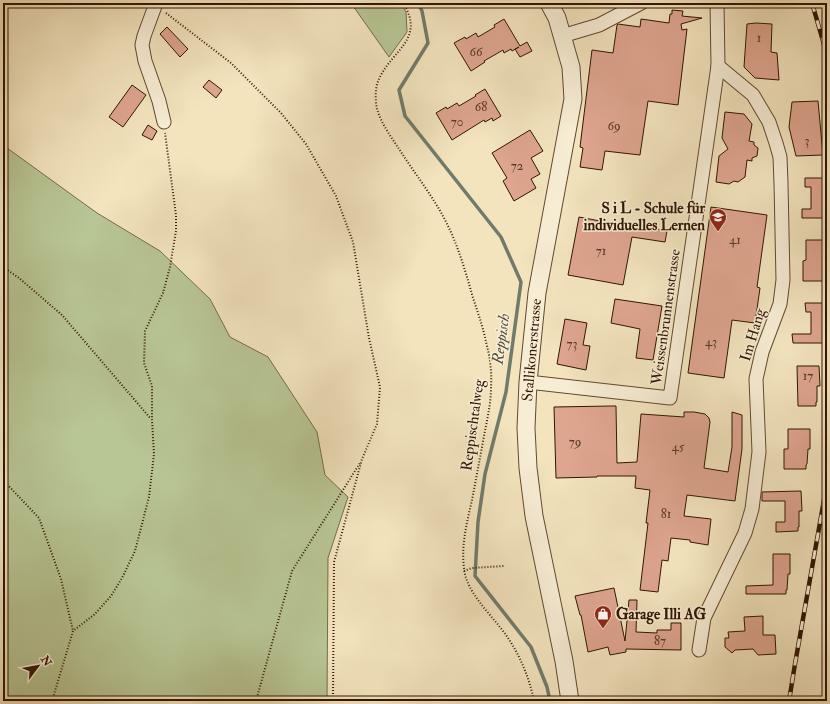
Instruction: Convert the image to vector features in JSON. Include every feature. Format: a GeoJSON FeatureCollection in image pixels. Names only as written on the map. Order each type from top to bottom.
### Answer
{"type":"FeatureCollection","features":[{"type":"Feature","properties":{"kind":"street","name":"Stallikonerstrasse"},"geometry":{"type":"LineString","coordinates":[[549,3],[557,18],[572,66],[573,99],[537,293],[528,382],[526,428],[528,468],[533,509],[564,661],[570,701]]}},
{"type":"Feature","properties":{"kind":"street"},"geometry":{"type":"LineString","coordinates":[[562,36],[599,25],[641,3]]}},
{"type":"Feature","properties":{"kind":"street","name":"Weissenbrunnenstrasse"},"geometry":{"type":"LineString","coordinates":[[528,382],[670,398],[718,66],[717,3]]}},
{"type":"Feature","properties":{"kind":"street"},"geometry":{"type":"LineString","coordinates":[[155,4],[142,45],[145,61],[159,101],[164,122]]}},
{"type":"Feature","properties":{"kind":"street","name":"Im Hang"},"geometry":{"type":"LineString","coordinates":[[699,650],[704,618],[746,533],[752,509],[759,452],[756,380],[762,352],[780,304],[783,280],[780,157],[776,143],[769,122],[753,95],[718,66]]}},
{"type":"Feature","properties":{"kind":"path","name":"Reppischtalweg"},"geometry":{"type":"LineString","coordinates":[[403,3],[411,18],[410,34],[378,80],[376,92],[377,109],[392,139],[439,209],[453,234],[486,342],[492,389],[478,471],[465,531],[463,557],[464,571],[469,585],[478,600],[516,650],[527,673],[534,701]]}},
{"type":"Feature","properties":{"kind":"path"},"geometry":{"type":"LineString","coordinates":[[155,4],[231,63],[281,113],[306,144],[336,196],[353,242],[369,338],[380,387],[377,424],[362,459],[334,562],[333,701]]}},
{"type":"Feature","properties":{"kind":"path"},"geometry":{"type":"LineString","coordinates":[[73,630],[95,614],[111,596],[122,578],[135,551],[149,497],[154,454],[152,386],[144,363],[145,331],[163,293],[170,267],[176,231],[176,215],[164,122]]}},
{"type":"Feature","properties":{"kind":"path"},"geometry":{"type":"LineString","coordinates":[[3,267],[19,278],[62,315],[152,420]]}},
{"type":"Feature","properties":{"kind":"path"},"geometry":{"type":"LineString","coordinates":[[256,701],[292,571],[362,459]]}},
{"type":"Feature","properties":{"kind":"path"},"geometry":{"type":"LineString","coordinates":[[3,480],[39,518],[61,579],[73,630],[52,701]]}},
{"type":"Feature","properties":{"kind":"path"},"geometry":{"type":"LineString","coordinates":[[464,571],[472,568],[504,566]]}},
{"type":"Feature","properties":{"kind":"green space"},"geometry":{"type":"Polygon","coordinates":[[[351,3],[400,3],[406,12],[407,32],[389,57],[351,3]]]}},
{"type":"Feature","properties":{"kind":"green space"},"geometry":{"type":"Polygon","coordinates":[[[3,143],[7,148],[97,213],[160,251],[210,299],[230,337],[268,357],[317,432],[325,475],[348,497],[328,558],[327,701],[3,701],[3,143]]]}},
{"type":"Feature","properties":{"kind":"building"},"geometry":{"type":"Polygon","coordinates":[[[672,10],[683,11],[682,16],[702,18],[681,24],[682,30],[687,29],[678,105],[648,101],[640,155],[605,151],[602,170],[580,167],[583,148],[580,147],[592,50],[613,53],[618,24],[640,27],[641,19],[669,23],[672,10]]]}},
{"type":"Feature","properties":{"kind":"building"},"geometry":{"type":"Polygon","coordinates":[[[504,19],[520,46],[527,42],[532,51],[520,57],[515,49],[512,51],[511,49],[504,53],[503,50],[484,61],[485,62],[471,71],[454,43],[465,37],[466,39],[476,33],[478,37],[495,27],[494,25],[504,19]]]}},
{"type":"Feature","properties":{"kind":"building"},"geometry":{"type":"Polygon","coordinates":[[[747,24],[772,24],[771,52],[777,53],[779,80],[755,78],[744,67],[747,24]]]}},
{"type":"Feature","properties":{"kind":"building"},"geometry":{"type":"Polygon","coordinates":[[[167,27],[188,49],[180,57],[160,34],[167,27]]]}},
{"type":"Feature","properties":{"kind":"building"},"geometry":{"type":"Polygon","coordinates":[[[209,80],[222,90],[216,98],[203,87],[209,80]]]}},
{"type":"Feature","properties":{"kind":"building"},"geometry":{"type":"Polygon","coordinates":[[[132,85],[146,95],[123,127],[109,117],[132,85]]]}},
{"type":"Feature","properties":{"kind":"building"},"geometry":{"type":"Polygon","coordinates":[[[485,89],[501,116],[493,121],[492,118],[485,122],[484,120],[452,140],[436,113],[457,103],[459,106],[485,89]]]}},
{"type":"Feature","properties":{"kind":"building"},"geometry":{"type":"Polygon","coordinates":[[[818,101],[823,155],[796,156],[789,127],[792,102],[818,101]]]}},
{"type":"Feature","properties":{"kind":"building"},"geometry":{"type":"Polygon","coordinates":[[[725,112],[744,114],[752,124],[749,141],[754,142],[754,145],[758,148],[757,156],[752,158],[752,161],[747,160],[745,177],[738,182],[734,181],[729,184],[716,182],[719,156],[728,149],[722,138],[725,112]]]}},
{"type":"Feature","properties":{"kind":"building"},"geometry":{"type":"Polygon","coordinates":[[[148,125],[157,131],[152,140],[142,135],[148,125]]]}},
{"type":"Feature","properties":{"kind":"building"},"geometry":{"type":"Polygon","coordinates":[[[530,130],[543,151],[531,158],[540,174],[531,179],[536,188],[514,201],[503,181],[507,178],[492,153],[530,130]]]}},
{"type":"Feature","properties":{"kind":"building"},"geometry":{"type":"Polygon","coordinates":[[[805,178],[827,178],[827,198],[824,198],[824,218],[802,218],[802,209],[811,209],[811,187],[805,187],[805,178]]]}},
{"type":"Feature","properties":{"kind":"building"},"geometry":{"type":"Polygon","coordinates":[[[711,207],[767,215],[757,287],[760,288],[755,323],[732,320],[724,378],[688,373],[711,207]]]}},
{"type":"Feature","properties":{"kind":"building"},"geometry":{"type":"Polygon","coordinates":[[[579,217],[637,228],[638,226],[667,231],[665,242],[632,237],[623,285],[568,275],[579,217]]]}},
{"type":"Feature","properties":{"kind":"building"},"geometry":{"type":"Polygon","coordinates":[[[806,240],[827,240],[827,260],[824,260],[826,276],[825,281],[803,281],[803,261],[806,260],[806,240]]]}},
{"type":"Feature","properties":{"kind":"building"},"geometry":{"type":"Polygon","coordinates":[[[615,299],[662,306],[653,360],[636,358],[640,329],[611,323],[615,299]]]}},
{"type":"Feature","properties":{"kind":"building"},"geometry":{"type":"Polygon","coordinates":[[[805,303],[827,303],[827,323],[825,323],[824,343],[793,343],[792,334],[811,334],[811,312],[806,312],[805,303]]]}},
{"type":"Feature","properties":{"kind":"building"},"geometry":{"type":"Polygon","coordinates":[[[565,319],[587,323],[583,345],[590,346],[586,370],[557,364],[565,319]]]}},
{"type":"Feature","properties":{"kind":"building"},"geometry":{"type":"Polygon","coordinates":[[[797,366],[819,366],[820,386],[817,386],[816,406],[798,406],[797,366]]]}},
{"type":"Feature","properties":{"kind":"building"},"geometry":{"type":"Polygon","coordinates":[[[616,406],[617,463],[637,462],[641,414],[684,417],[684,412],[694,412],[705,414],[709,418],[710,422],[704,468],[728,472],[732,447],[732,412],[742,415],[742,449],[735,501],[687,495],[684,516],[711,519],[708,545],[690,542],[690,540],[671,538],[668,561],[662,560],[658,592],[640,590],[648,523],[646,523],[650,490],[635,488],[636,476],[556,478],[554,407],[616,406]]]}},
{"type":"Feature","properties":{"kind":"building"},"geometry":{"type":"Polygon","coordinates":[[[788,429],[810,429],[810,449],[808,449],[806,469],[784,469],[784,449],[788,449],[788,429]]]}},
{"type":"Feature","properties":{"kind":"building"},"geometry":{"type":"Polygon","coordinates":[[[801,491],[802,511],[799,511],[798,531],[776,532],[776,522],[785,522],[785,501],[762,501],[762,492],[801,491]]]}},
{"type":"Feature","properties":{"kind":"building"},"geometry":{"type":"Polygon","coordinates":[[[773,554],[790,554],[790,574],[788,574],[786,594],[746,594],[746,586],[773,585],[773,554]]]}},
{"type":"Feature","properties":{"kind":"building"},"geometry":{"type":"Polygon","coordinates":[[[614,588],[625,641],[629,600],[637,600],[636,632],[657,633],[657,630],[671,630],[671,623],[681,623],[681,650],[626,649],[626,652],[610,655],[608,647],[588,652],[581,615],[575,596],[614,588]]]}},
{"type":"Feature","properties":{"kind":"building"},"geometry":{"type":"Polygon","coordinates":[[[763,616],[763,635],[775,635],[776,654],[758,655],[753,649],[735,650],[732,653],[725,647],[725,638],[729,638],[728,632],[745,631],[744,617],[763,616]]]}},
{"type":"Feature","properties":{"kind":"waterway","name":"Reppisch"},"geometry":{"type":"LineString","coordinates":[[418,3],[422,11],[428,43],[399,90],[405,116],[501,237],[521,282],[506,392],[485,474],[478,522],[475,576],[531,647],[547,687],[550,701]]}},
{"type":"Feature","properties":{"kind":"railway"},"geometry":{"type":"LineString","coordinates":[[812,3],[827,55]]}},
{"type":"Feature","properties":{"kind":"railway"},"geometry":{"type":"LineString","coordinates":[[789,701],[827,483]]}},
{"type":"Feature","properties":{"kind":"place","name":"S i L - Schule für individuelles Lernen"},"geometry":{"type":"Point","coordinates":[718,232]}},
{"type":"Feature","properties":{"kind":"place","name":"Garage Illi AG"},"geometry":{"type":"Point","coordinates":[603,629]}}]}
